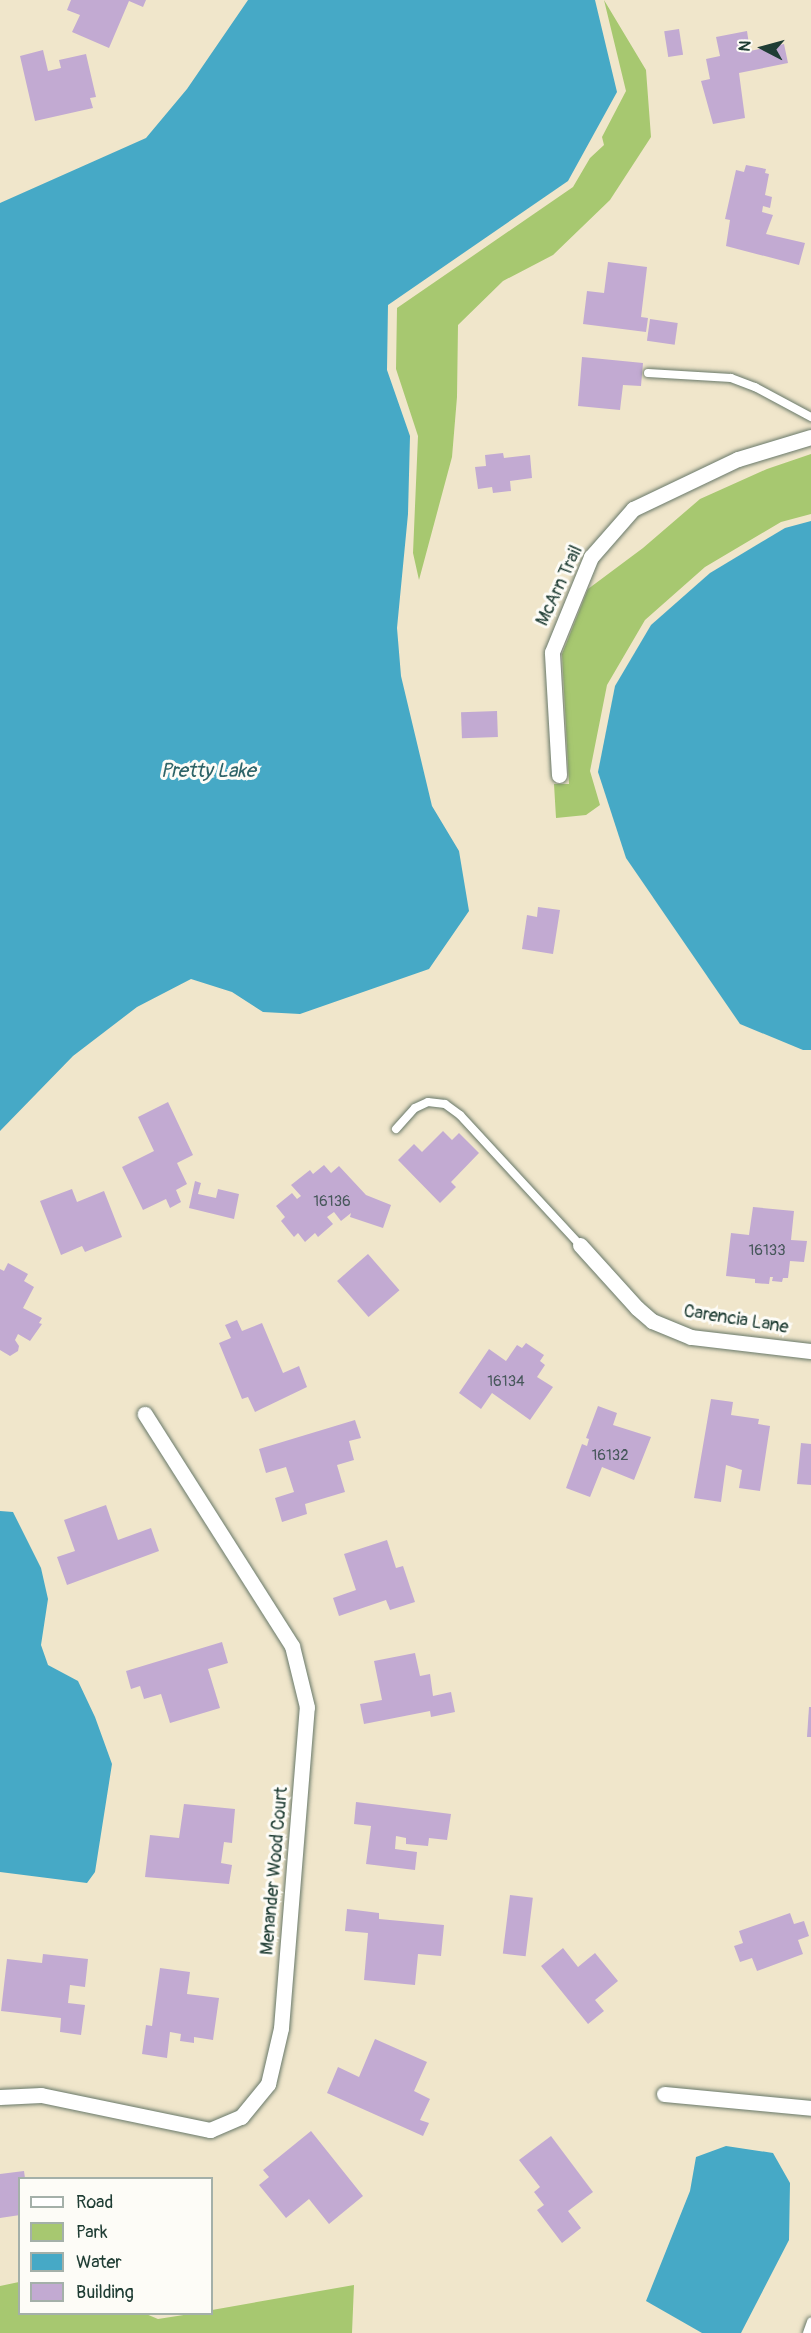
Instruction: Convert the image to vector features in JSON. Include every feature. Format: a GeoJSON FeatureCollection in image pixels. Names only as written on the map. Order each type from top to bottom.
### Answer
{"type":"FeatureCollection","features":[{"type":"Feature","properties":{"kind":"street","name":"McArn Trail"},"geometry":{"type":"LineString","coordinates":[[559,776],[552,652],[591,557],[633,509],[738,459],[811,437]]}},
{"type":"Feature","properties":{"kind":"street","name":"Carencia Lane"},"geometry":{"type":"LineString","coordinates":[[580,1245],[637,1308],[652,1321],[691,1336],[811,1351]]}},
{"type":"Feature","properties":{"kind":"street","name":"Menander Wood Court"},"geometry":{"type":"LineString","coordinates":[[0,2097],[41,2095],[210,2130],[241,2117],[268,2084],[281,2028],[307,1707],[292,1646],[145,1414]]}},
{"type":"Feature","properties":{"kind":"street"},"geometry":{"type":"LineString","coordinates":[[664,2094],[811,2108]]}},
{"type":"Feature","properties":{"kind":"lane"},"geometry":{"type":"LineString","coordinates":[[648,373],[731,378],[755,387],[811,417]]}},
{"type":"Feature","properties":{"kind":"lane"},"geometry":{"type":"LineString","coordinates":[[396,1129],[415,1108],[428,1102],[445,1104],[460,1115],[580,1245]]}},
{"type":"Feature","properties":{"kind":"lane"},"geometry":{"type":"LineString","coordinates":[[807,2333],[811,2322]]}},
{"type":"Feature","properties":{"kind":"green space"},"geometry":{"type":"Polygon","coordinates":[[[604,0],[646,70],[651,137],[610,200],[553,255],[503,281],[458,325],[457,397],[452,457],[419,580],[413,553],[418,436],[396,369],[397,308],[573,187],[590,158],[604,145],[602,137],[626,91],[604,0]]]}},
{"type":"Feature","properties":{"kind":"green space"},"geometry":{"type":"Polygon","coordinates":[[[811,454],[811,514],[781,522],[705,567],[645,620],[607,685],[590,771],[600,805],[586,815],[556,818],[554,784],[569,784],[562,654],[588,589],[643,548],[700,499],[767,469],[811,454]]]}},
{"type":"Feature","properties":{"kind":"green space"},"geometry":{"type":"Polygon","coordinates":[[[18,2282],[18,2315],[148,2315],[158,2319],[184,2315],[213,2315],[213,2310],[354,2285],[352,2333],[0,2333],[0,2286],[18,2282]]]}},
{"type":"Feature","properties":{"kind":"water","name":"Pretty Lake"},"geometry":{"type":"Polygon","coordinates":[[[248,0],[595,0],[617,92],[568,181],[388,305],[387,370],[410,436],[408,514],[397,628],[401,676],[432,806],[459,851],[469,911],[429,969],[300,1014],[263,1012],[232,992],[191,979],[137,1007],[73,1056],[0,1131],[0,203],[146,138],[187,89],[248,0]]]}},
{"type":"Feature","properties":{"kind":"water"},"geometry":{"type":"Polygon","coordinates":[[[811,521],[811,1050],[803,1050],[740,1024],[626,858],[598,772],[615,686],[651,625],[710,573],[785,528],[811,521]]]}},
{"type":"Feature","properties":{"kind":"water"},"geometry":{"type":"Polygon","coordinates":[[[0,1511],[13,1512],[41,1568],[48,1599],[41,1645],[48,1665],[78,1681],[95,1717],[112,1764],[95,1872],[87,1883],[0,1872],[0,1511]]]}},
{"type":"Feature","properties":{"kind":"water"},"geometry":{"type":"Polygon","coordinates":[[[726,2146],[773,2153],[790,2183],[789,2240],[741,2333],[702,2333],[646,2301],[690,2191],[696,2157],[726,2146]]]}},
{"type":"Feature","properties":{"kind":"building"},"geometry":{"type":"Polygon","coordinates":[[[71,0],[146,0],[143,7],[129,1],[109,48],[72,32],[80,15],[67,10],[71,0]]]}},
{"type":"Feature","properties":{"kind":"building"},"geometry":{"type":"Polygon","coordinates":[[[679,29],[683,55],[668,57],[664,31],[679,29]]]}},
{"type":"Feature","properties":{"kind":"building"},"geometry":{"type":"Polygon","coordinates":[[[747,31],[750,51],[784,44],[788,63],[739,73],[745,118],[713,124],[701,81],[710,79],[706,59],[720,56],[716,37],[747,31]]]}},
{"type":"Feature","properties":{"kind":"building"},"geometry":{"type":"Polygon","coordinates":[[[43,50],[48,71],[61,68],[59,60],[86,54],[96,97],[90,98],[93,108],[35,121],[20,56],[43,50]]]}},
{"type":"Feature","properties":{"kind":"building"},"geometry":{"type":"Polygon","coordinates":[[[746,165],[766,169],[765,173],[769,174],[765,195],[772,197],[770,208],[763,206],[762,212],[773,215],[766,234],[805,243],[799,265],[726,246],[730,220],[725,219],[736,170],[744,172],[746,165]]]}},
{"type":"Feature","properties":{"kind":"building"},"geometry":{"type":"Polygon","coordinates":[[[608,262],[647,267],[641,317],[648,318],[646,332],[583,324],[587,291],[604,293],[608,262]]]}},
{"type":"Feature","properties":{"kind":"building"},"geometry":{"type":"Polygon","coordinates":[[[650,319],[678,323],[675,345],[647,341],[650,319]]]}},
{"type":"Feature","properties":{"kind":"building"},"geometry":{"type":"Polygon","coordinates":[[[582,357],[643,363],[641,386],[623,385],[620,410],[578,406],[582,357]]]}},
{"type":"Feature","properties":{"kind":"building"},"geometry":{"type":"Polygon","coordinates":[[[503,453],[504,458],[530,455],[532,478],[510,481],[511,491],[493,493],[492,487],[478,489],[475,467],[486,466],[485,455],[503,453]]]}},
{"type":"Feature","properties":{"kind":"building"},"geometry":{"type":"Polygon","coordinates":[[[497,711],[498,737],[462,738],[461,712],[497,711]]]}},
{"type":"Feature","properties":{"kind":"building"},"geometry":{"type":"Polygon","coordinates":[[[538,907],[560,910],[553,954],[522,949],[527,915],[537,917],[538,907]]]}},
{"type":"Feature","properties":{"kind":"building"},"geometry":{"type":"Polygon","coordinates":[[[168,1102],[193,1155],[177,1163],[187,1184],[176,1190],[181,1202],[170,1208],[166,1199],[143,1210],[122,1167],[154,1151],[138,1117],[168,1102]]]}},
{"type":"Feature","properties":{"kind":"building"},"geometry":{"type":"Polygon","coordinates":[[[443,1131],[452,1140],[459,1133],[479,1153],[451,1182],[456,1187],[440,1203],[398,1160],[414,1144],[422,1152],[443,1131]]]}},
{"type":"Feature","properties":{"kind":"building"},"geometry":{"type":"Polygon","coordinates":[[[324,1165],[331,1173],[339,1166],[366,1195],[391,1205],[383,1228],[350,1217],[351,1213],[341,1221],[334,1212],[327,1217],[333,1224],[318,1237],[315,1233],[305,1242],[298,1233],[294,1237],[281,1221],[285,1217],[276,1206],[292,1193],[297,1199],[301,1196],[291,1185],[310,1170],[313,1174],[324,1165]]]}},
{"type":"Feature","properties":{"kind":"building"},"geometry":{"type":"Polygon","coordinates":[[[195,1181],[201,1183],[198,1194],[216,1198],[218,1189],[239,1194],[234,1219],[189,1208],[195,1181]]]}},
{"type":"Feature","properties":{"kind":"building"},"geometry":{"type":"Polygon","coordinates":[[[72,1189],[77,1202],[104,1191],[122,1237],[85,1252],[82,1246],[61,1255],[40,1201],[72,1189]]]}},
{"type":"Feature","properties":{"kind":"building"},"geometry":{"type":"Polygon","coordinates":[[[753,1207],[794,1211],[791,1240],[807,1241],[804,1262],[790,1261],[788,1278],[783,1278],[782,1282],[772,1281],[773,1277],[770,1277],[769,1284],[755,1283],[755,1279],[726,1276],[731,1233],[749,1235],[753,1207]]]}},
{"type":"Feature","properties":{"kind":"building"},"geometry":{"type":"Polygon","coordinates":[[[368,1254],[399,1290],[369,1317],[337,1281],[368,1254]]]}},
{"type":"Feature","properties":{"kind":"building"},"geometry":{"type":"Polygon","coordinates":[[[8,1263],[28,1274],[24,1281],[34,1287],[23,1308],[42,1318],[39,1323],[42,1324],[30,1341],[18,1334],[15,1340],[19,1346],[18,1351],[10,1356],[0,1350],[0,1269],[4,1271],[8,1263]]]}},
{"type":"Feature","properties":{"kind":"building"},"geometry":{"type":"Polygon","coordinates":[[[237,1320],[242,1331],[262,1323],[283,1373],[299,1366],[307,1387],[255,1412],[248,1397],[242,1399],[219,1343],[231,1338],[225,1325],[237,1320]]]}},
{"type":"Feature","properties":{"kind":"building"},"geometry":{"type":"Polygon","coordinates":[[[526,1343],[544,1355],[540,1361],[545,1365],[537,1377],[553,1387],[530,1420],[492,1393],[481,1409],[459,1393],[489,1349],[506,1361],[517,1345],[522,1348],[526,1343]]]}},
{"type":"Feature","properties":{"kind":"building"},"geometry":{"type":"Polygon","coordinates":[[[711,1399],[733,1402],[731,1415],[759,1419],[758,1424],[770,1426],[760,1491],[739,1488],[742,1470],[726,1465],[721,1502],[694,1498],[711,1399]]]}},
{"type":"Feature","properties":{"kind":"building"},"geometry":{"type":"Polygon","coordinates":[[[598,1406],[617,1413],[613,1425],[651,1437],[634,1480],[602,1467],[590,1497],[566,1488],[582,1444],[587,1446],[589,1439],[586,1438],[598,1406]]]}},
{"type":"Feature","properties":{"kind":"building"},"geometry":{"type":"Polygon","coordinates":[[[355,1420],[361,1438],[349,1441],[354,1460],[337,1465],[345,1492],[305,1504],[307,1514],[282,1522],[275,1498],[294,1492],[286,1467],[266,1473],[259,1449],[355,1420]]]}},
{"type":"Feature","properties":{"kind":"building"},"geometry":{"type":"Polygon","coordinates":[[[801,1443],[811,1444],[811,1485],[797,1484],[801,1443]]]}},
{"type":"Feature","properties":{"kind":"building"},"geometry":{"type":"Polygon","coordinates":[[[106,1505],[118,1540],[151,1528],[159,1551],[67,1585],[57,1557],[75,1551],[64,1520],[106,1505]]]}},
{"type":"Feature","properties":{"kind":"building"},"geometry":{"type":"Polygon","coordinates":[[[387,1540],[396,1568],[403,1566],[415,1602],[390,1610],[386,1600],[339,1616],[333,1598],[356,1590],[344,1554],[387,1540]]]}},
{"type":"Feature","properties":{"kind":"building"},"geometry":{"type":"Polygon","coordinates":[[[222,1642],[228,1663],[208,1669],[220,1708],[170,1723],[161,1694],[144,1699],[140,1686],[131,1689],[126,1671],[222,1642]]]}},
{"type":"Feature","properties":{"kind":"building"},"geometry":{"type":"Polygon","coordinates":[[[415,1653],[420,1676],[430,1674],[433,1696],[451,1692],[455,1712],[431,1717],[430,1711],[364,1724],[360,1704],[382,1700],[374,1661],[415,1653]]]}},
{"type":"Feature","properties":{"kind":"building"},"geometry":{"type":"Polygon","coordinates":[[[809,1707],[811,1707],[811,1737],[807,1737],[809,1707]]]}},
{"type":"Feature","properties":{"kind":"building"},"geometry":{"type":"Polygon","coordinates":[[[356,1802],[451,1814],[447,1840],[429,1838],[428,1846],[406,1844],[406,1838],[396,1836],[395,1849],[417,1852],[415,1870],[366,1864],[371,1826],[354,1824],[356,1802]]]}},
{"type":"Feature","properties":{"kind":"building"},"geometry":{"type":"Polygon","coordinates":[[[184,1804],[235,1809],[232,1843],[224,1842],[221,1863],[232,1865],[229,1884],[145,1877],[150,1835],[179,1838],[184,1804]]]}},
{"type":"Feature","properties":{"kind":"building"},"geometry":{"type":"Polygon","coordinates":[[[510,1895],[533,1898],[526,1956],[503,1954],[510,1895]]]}},
{"type":"Feature","properties":{"kind":"building"},"geometry":{"type":"Polygon","coordinates":[[[347,1909],[379,1913],[379,1919],[444,1925],[441,1956],[418,1954],[415,1985],[364,1980],[368,1933],[345,1931],[347,1909]]]}},
{"type":"Feature","properties":{"kind":"building"},"geometry":{"type":"Polygon","coordinates":[[[790,1913],[794,1924],[804,1921],[809,1936],[798,1940],[803,1954],[757,1971],[752,1958],[740,1962],[734,1946],[743,1943],[739,1931],[790,1913]]]}},
{"type":"Feature","properties":{"kind":"building"},"geometry":{"type":"Polygon","coordinates":[[[563,1948],[578,1967],[595,1953],[618,1981],[595,2000],[604,2011],[588,2024],[541,1966],[563,1948]]]}},
{"type":"Feature","properties":{"kind":"building"},"geometry":{"type":"Polygon","coordinates":[[[43,1954],[88,1959],[85,1987],[70,1985],[68,2003],[85,2005],[81,2035],[60,2032],[61,2018],[1,2011],[7,1959],[42,1963],[43,1954]]]}},
{"type":"Feature","properties":{"kind":"building"},"geometry":{"type":"Polygon","coordinates":[[[160,1968],[190,1972],[187,1994],[219,1998],[213,2040],[194,2037],[194,2043],[180,2041],[181,2034],[170,2032],[167,2058],[142,2054],[146,2025],[152,2026],[160,1968]]]}},
{"type":"Feature","properties":{"kind":"building"},"geometry":{"type":"Polygon","coordinates":[[[375,2039],[427,2062],[414,2091],[430,2099],[420,2120],[429,2123],[423,2136],[327,2093],[338,2067],[359,2077],[375,2039]]]}},
{"type":"Feature","properties":{"kind":"building"},"geometry":{"type":"Polygon","coordinates":[[[311,2131],[363,2196],[329,2224],[309,2199],[286,2218],[259,2185],[269,2177],[263,2170],[311,2131]]]}},
{"type":"Feature","properties":{"kind":"building"},"geometry":{"type":"Polygon","coordinates":[[[551,2136],[593,2192],[568,2211],[581,2228],[562,2243],[537,2210],[544,2205],[534,2192],[540,2187],[519,2160],[551,2136]]]}},
{"type":"Feature","properties":{"kind":"building"},"geometry":{"type":"Polygon","coordinates":[[[24,2171],[25,2177],[18,2177],[18,2215],[0,2218],[0,2174],[24,2171]]]}}]}
